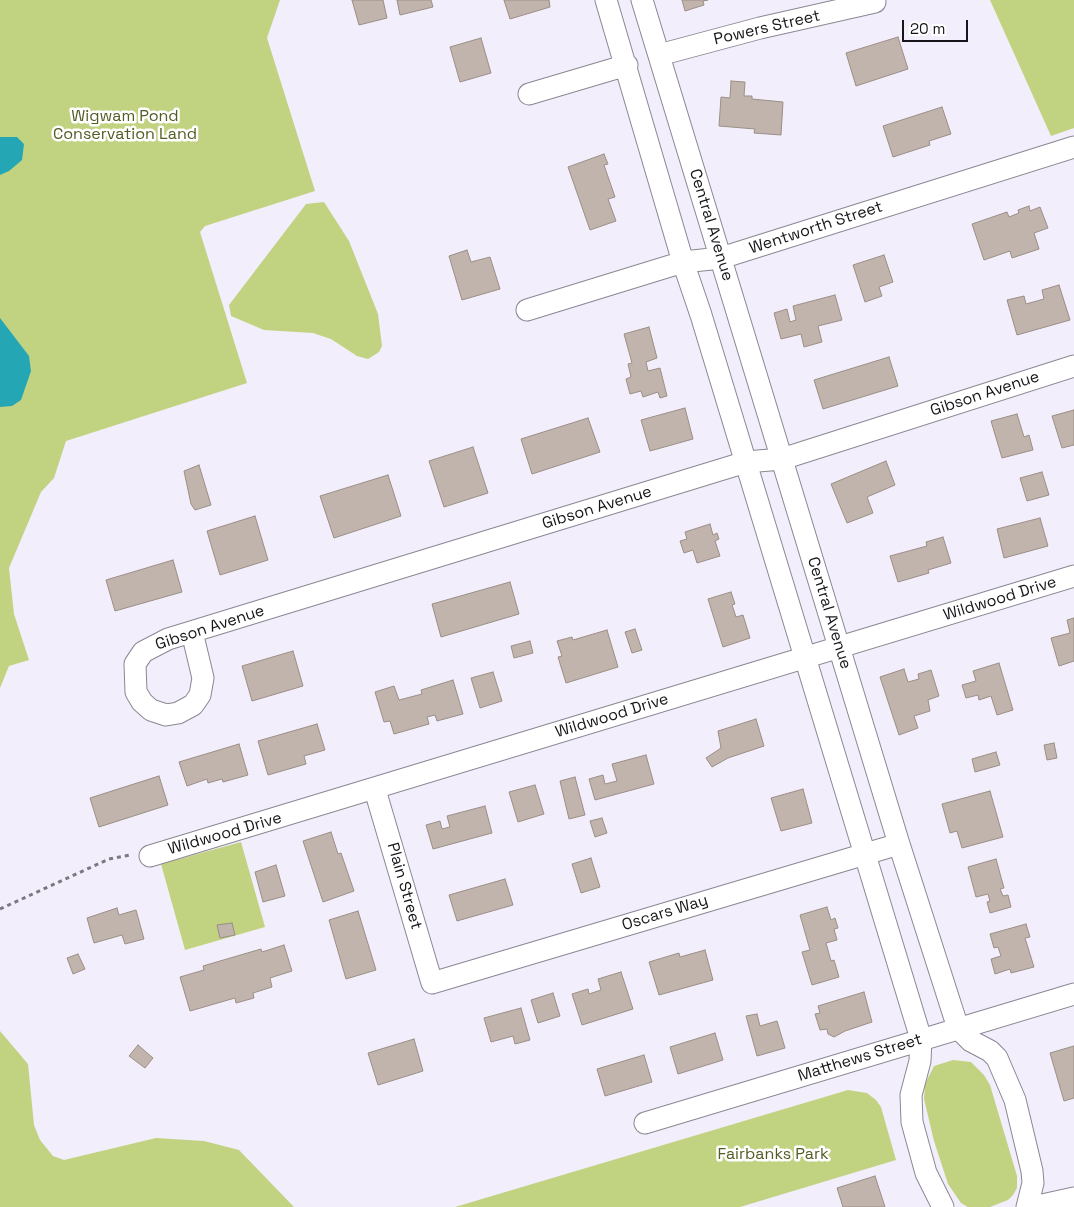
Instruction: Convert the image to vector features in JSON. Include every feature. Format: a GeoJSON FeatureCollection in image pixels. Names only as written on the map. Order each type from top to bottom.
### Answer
{"type":"FeatureCollection","features":[{"type":"Feature","properties":{"kind":"street"},"geometry":{"type":"LineString","coordinates":[[606,0],[627,64],[683,262],[866,853],[921,1039],[920,1061],[911,1095],[912,1122],[929,1179],[943,1207]]}},
{"type":"Feature","properties":{"kind":"street","name":"Central Avenue"},"geometry":{"type":"LineString","coordinates":[[642,0],[899,844],[958,1028]]}},
{"type":"Feature","properties":{"kind":"street","name":"Powers Street"},"geometry":{"type":"LineString","coordinates":[[659,55],[760,28],[875,2]]}},
{"type":"Feature","properties":{"kind":"street"},"geometry":{"type":"LineString","coordinates":[[529,94],[627,64]]}},
{"type":"Feature","properties":{"kind":"street","name":"Wentworth Street"},"geometry":{"type":"LineString","coordinates":[[527,310],[683,262],[721,258],[1074,147]]}},
{"type":"Feature","properties":{"kind":"street","name":"Gibson Avenue"},"geometry":{"type":"LineString","coordinates":[[192,632],[203,684],[197,700],[188,708],[172,715],[151,710],[142,702],[136,692],[134,672],[138,658],[150,647],[192,632],[746,462],[782,459],[1074,366]]}},
{"type":"Feature","properties":{"kind":"street","name":"Wildwood Drive"},"geometry":{"type":"LineString","coordinates":[[150,856],[375,790],[804,657],[840,648],[1074,576]]}},
{"type":"Feature","properties":{"kind":"street","name":"Plain Street"},"geometry":{"type":"LineString","coordinates":[[375,790],[432,983]]}},
{"type":"Feature","properties":{"kind":"street","name":"Oscars Way"},"geometry":{"type":"LineString","coordinates":[[432,983],[899,844]]}},
{"type":"Feature","properties":{"kind":"street","name":"Matthews Street"},"geometry":{"type":"LineString","coordinates":[[645,1123],[1074,994]]}},
{"type":"Feature","properties":{"kind":"street"},"geometry":{"type":"LineString","coordinates":[[958,1028],[964,1035],[997,1058],[1009,1081],[1030,1160],[1032,1183],[1027,1207]]}},
{"type":"Feature","properties":{"kind":"street"},"geometry":{"type":"LineString","coordinates":[[1033,1207],[1074,1198]]}},
{"type":"Feature","properties":{"kind":"path"},"geometry":{"type":"LineString","coordinates":[[0,909],[109,859],[129,854],[150,856]]}},
{"type":"Feature","properties":{"kind":"green space","name":"Wigwam Pond Conservation Land"},"geometry":{"type":"Polygon","coordinates":[[[0,0],[280,0],[267,38],[315,191],[205,226],[200,232],[247,383],[66,441],[54,478],[41,492],[9,568],[14,614],[29,660],[9,666],[0,688],[0,0]]]}},
{"type":"Feature","properties":{"kind":"green space"},"geometry":{"type":"Polygon","coordinates":[[[990,0],[1074,0],[1074,128],[1051,136],[990,0]]]}},
{"type":"Feature","properties":{"kind":"green space"},"geometry":{"type":"Polygon","coordinates":[[[324,202],[349,241],[378,314],[382,346],[379,352],[368,359],[357,356],[331,339],[313,333],[264,330],[231,316],[229,305],[306,204],[324,202]]]}},
{"type":"Feature","properties":{"kind":"green space"},"geometry":{"type":"Polygon","coordinates":[[[241,842],[265,927],[185,950],[161,864],[241,842]]]}},
{"type":"Feature","properties":{"kind":"green space"},"geometry":{"type":"Polygon","coordinates":[[[0,1031],[28,1064],[34,1125],[40,1140],[53,1156],[64,1160],[156,1138],[204,1141],[239,1150],[294,1207],[0,1207],[0,1031]]]}},
{"type":"Feature","properties":{"kind":"green space"},"geometry":{"type":"Polygon","coordinates":[[[953,1060],[971,1062],[984,1075],[990,1085],[1017,1176],[1017,1188],[1013,1195],[1008,1200],[990,1207],[968,1207],[961,1203],[948,1184],[934,1141],[924,1099],[925,1084],[934,1066],[953,1060]]]}},
{"type":"Feature","properties":{"kind":"green space","name":"Fairbanks Park"},"geometry":{"type":"Polygon","coordinates":[[[848,1090],[867,1093],[881,1107],[896,1160],[740,1207],[455,1207],[848,1090]]]}},
{"type":"Feature","properties":{"kind":"water"},"geometry":{"type":"Polygon","coordinates":[[[0,137],[17,137],[24,144],[22,160],[9,171],[0,175],[0,137]]]}},
{"type":"Feature","properties":{"kind":"water"},"geometry":{"type":"Polygon","coordinates":[[[0,318],[29,356],[31,371],[21,400],[12,406],[0,407],[0,318]]]}},
{"type":"Feature","properties":{"kind":"building"},"geometry":{"type":"Polygon","coordinates":[[[352,0],[383,0],[387,18],[359,25],[352,0]]]}},
{"type":"Feature","properties":{"kind":"building"},"geometry":{"type":"Polygon","coordinates":[[[397,0],[431,0],[433,7],[400,15],[397,0]]]}},
{"type":"Feature","properties":{"kind":"building"},"geometry":{"type":"Polygon","coordinates":[[[504,0],[549,0],[550,7],[510,19],[504,0]]]}},
{"type":"Feature","properties":{"kind":"building"},"geometry":{"type":"Polygon","coordinates":[[[682,0],[708,0],[703,1],[704,5],[685,11],[682,0]]]}},
{"type":"Feature","properties":{"kind":"building"},"geometry":{"type":"Polygon","coordinates":[[[898,37],[908,69],[856,86],[846,53],[898,37]]]}},
{"type":"Feature","properties":{"kind":"building"},"geometry":{"type":"Polygon","coordinates":[[[481,38],[491,73],[460,82],[450,47],[481,38]]]}},
{"type":"Feature","properties":{"kind":"building"},"geometry":{"type":"Polygon","coordinates":[[[731,81],[745,82],[744,96],[752,96],[752,99],[783,102],[781,135],[754,133],[755,129],[719,126],[721,97],[730,98],[731,81]]]}},
{"type":"Feature","properties":{"kind":"building"},"geometry":{"type":"Polygon","coordinates":[[[942,107],[951,134],[929,141],[930,145],[893,157],[883,126],[942,107]]]}},
{"type":"Feature","properties":{"kind":"building"},"geometry":{"type":"Polygon","coordinates":[[[604,154],[608,164],[604,165],[615,197],[608,199],[616,221],[590,230],[568,167],[604,154]]]}},
{"type":"Feature","properties":{"kind":"building"},"geometry":{"type":"Polygon","coordinates":[[[1029,206],[1030,211],[1040,207],[1048,228],[1034,233],[1039,249],[1012,258],[1010,251],[984,260],[972,224],[1007,212],[1009,217],[1019,213],[1018,210],[1029,206]]]}},
{"type":"Feature","properties":{"kind":"building"},"geometry":{"type":"Polygon","coordinates":[[[467,250],[471,262],[490,257],[500,289],[462,300],[449,256],[467,250]]]}},
{"type":"Feature","properties":{"kind":"building"},"geometry":{"type":"Polygon","coordinates":[[[884,255],[893,282],[879,287],[882,296],[865,302],[853,265],[884,255]]]}},
{"type":"Feature","properties":{"kind":"building"},"geometry":{"type":"Polygon","coordinates":[[[1059,285],[1070,320],[1017,335],[1007,300],[1024,296],[1026,304],[1044,299],[1042,290],[1059,285]]]}},
{"type":"Feature","properties":{"kind":"building"},"geometry":{"type":"Polygon","coordinates":[[[835,295],[842,320],[818,326],[822,342],[804,347],[801,334],[781,339],[774,313],[787,309],[790,322],[796,320],[793,306],[835,295]]]}},
{"type":"Feature","properties":{"kind":"building"},"geometry":{"type":"Polygon","coordinates":[[[649,327],[657,358],[646,362],[648,371],[660,368],[667,396],[660,398],[658,392],[643,397],[641,391],[630,394],[626,379],[631,377],[628,364],[632,363],[624,334],[649,327]]]}},
{"type":"Feature","properties":{"kind":"building"},"geometry":{"type":"Polygon","coordinates":[[[889,357],[898,386],[823,409],[814,380],[889,357]]]}},
{"type":"Feature","properties":{"kind":"building"},"geometry":{"type":"Polygon","coordinates":[[[685,408],[693,439],[650,451],[641,420],[685,408]]]}},
{"type":"Feature","properties":{"kind":"building"},"geometry":{"type":"Polygon","coordinates":[[[1074,410],[1074,445],[1062,448],[1052,416],[1074,410]]]}},
{"type":"Feature","properties":{"kind":"building"},"geometry":{"type":"Polygon","coordinates":[[[1017,414],[1024,437],[1029,435],[1033,450],[1002,458],[991,421],[1017,414]]]}},
{"type":"Feature","properties":{"kind":"building"},"geometry":{"type":"Polygon","coordinates":[[[588,418],[600,452],[532,474],[521,439],[588,418]]]}},
{"type":"Feature","properties":{"kind":"building"},"geometry":{"type":"Polygon","coordinates":[[[473,447],[488,493],[444,507],[429,461],[473,447]]]}},
{"type":"Feature","properties":{"kind":"building"},"geometry":{"type":"Polygon","coordinates":[[[886,461],[895,485],[867,497],[873,513],[847,523],[831,484],[886,461]]]}},
{"type":"Feature","properties":{"kind":"building"},"geometry":{"type":"Polygon","coordinates":[[[199,465],[211,505],[195,510],[191,504],[184,471],[199,465]]]}},
{"type":"Feature","properties":{"kind":"building"},"geometry":{"type":"Polygon","coordinates":[[[1042,472],[1049,495],[1027,501],[1020,478],[1042,472]]]}},
{"type":"Feature","properties":{"kind":"building"},"geometry":{"type":"Polygon","coordinates":[[[388,475],[401,516],[334,538],[320,496],[388,475]]]}},
{"type":"Feature","properties":{"kind":"building"},"geometry":{"type":"Polygon","coordinates":[[[255,516],[268,560],[220,575],[207,531],[255,516]]]}},
{"type":"Feature","properties":{"kind":"building"},"geometry":{"type":"Polygon","coordinates":[[[1040,518],[1048,546],[1004,558],[997,529],[1040,518]]]}},
{"type":"Feature","properties":{"kind":"building"},"geometry":{"type":"Polygon","coordinates":[[[710,524],[713,535],[717,533],[719,539],[715,541],[720,556],[697,563],[693,550],[684,553],[680,541],[687,539],[685,532],[710,524]]]}},
{"type":"Feature","properties":{"kind":"building"},"geometry":{"type":"Polygon","coordinates":[[[943,537],[951,563],[928,570],[929,573],[898,582],[890,556],[927,546],[926,542],[943,537]]]}},
{"type":"Feature","properties":{"kind":"building"},"geometry":{"type":"Polygon","coordinates":[[[173,560],[182,592],[115,611],[106,580],[173,560]]]}},
{"type":"Feature","properties":{"kind":"building"},"geometry":{"type":"Polygon","coordinates":[[[510,582],[519,614],[441,637],[432,604],[510,582]]]}},
{"type":"Feature","properties":{"kind":"building"},"geometry":{"type":"Polygon","coordinates":[[[731,592],[735,604],[732,605],[736,617],[743,615],[750,638],[723,647],[708,599],[731,592]]]}},
{"type":"Feature","properties":{"kind":"building"},"geometry":{"type":"Polygon","coordinates":[[[1074,618],[1074,661],[1059,666],[1051,638],[1070,633],[1067,620],[1074,618]]]}},
{"type":"Feature","properties":{"kind":"building"},"geometry":{"type":"Polygon","coordinates":[[[635,629],[642,650],[632,653],[625,632],[635,629]]]}},
{"type":"Feature","properties":{"kind":"building"},"geometry":{"type":"Polygon","coordinates":[[[607,630],[618,667],[566,683],[558,657],[562,656],[557,641],[572,637],[573,640],[607,630]]]}},
{"type":"Feature","properties":{"kind":"building"},"geometry":{"type":"Polygon","coordinates":[[[530,641],[533,653],[514,658],[511,646],[530,641]]]}},
{"type":"Feature","properties":{"kind":"building"},"geometry":{"type":"Polygon","coordinates":[[[293,651],[303,686],[252,701],[242,666],[293,651]]]}},
{"type":"Feature","properties":{"kind":"building"},"geometry":{"type":"Polygon","coordinates":[[[999,663],[1013,710],[997,715],[991,696],[979,700],[978,695],[966,698],[962,685],[976,681],[973,671],[999,663]]]}},
{"type":"Feature","properties":{"kind":"building"},"geometry":{"type":"Polygon","coordinates":[[[904,669],[908,682],[919,679],[918,674],[931,670],[939,696],[928,700],[930,711],[914,716],[918,728],[899,735],[880,677],[904,669]]]}},
{"type":"Feature","properties":{"kind":"building"},"geometry":{"type":"Polygon","coordinates":[[[493,672],[502,701],[480,708],[471,678],[493,672]]]}},
{"type":"Feature","properties":{"kind":"building"},"geometry":{"type":"Polygon","coordinates":[[[453,680],[463,714],[437,721],[435,715],[427,717],[429,724],[394,734],[390,721],[384,722],[375,692],[394,686],[399,700],[422,694],[421,690],[453,680]]]}},
{"type":"Feature","properties":{"kind":"building"},"geometry":{"type":"Polygon","coordinates":[[[756,719],[764,746],[728,758],[712,767],[706,758],[721,748],[718,731],[756,719]]]}},
{"type":"Feature","properties":{"kind":"building"},"geometry":{"type":"Polygon","coordinates":[[[317,724],[325,750],[304,756],[306,764],[268,775],[258,741],[317,724]]]}},
{"type":"Feature","properties":{"kind":"building"},"geometry":{"type":"Polygon","coordinates":[[[1054,743],[1057,758],[1047,760],[1044,745],[1054,743]]]}},
{"type":"Feature","properties":{"kind":"building"},"geometry":{"type":"Polygon","coordinates":[[[239,744],[248,775],[223,782],[222,779],[208,783],[207,779],[187,786],[179,762],[239,744]]]}},
{"type":"Feature","properties":{"kind":"building"},"geometry":{"type":"Polygon","coordinates":[[[996,752],[1000,765],[975,772],[972,759],[996,752]]]}},
{"type":"Feature","properties":{"kind":"building"},"geometry":{"type":"Polygon","coordinates":[[[646,755],[654,784],[595,800],[589,779],[603,775],[605,784],[617,781],[612,764],[646,755]]]}},
{"type":"Feature","properties":{"kind":"building"},"geometry":{"type":"Polygon","coordinates":[[[159,776],[168,805],[99,827],[90,798],[159,776]]]}},
{"type":"Feature","properties":{"kind":"building"},"geometry":{"type":"Polygon","coordinates":[[[575,777],[585,815],[569,819],[560,781],[575,777]]]}},
{"type":"Feature","properties":{"kind":"building"},"geometry":{"type":"Polygon","coordinates":[[[535,785],[544,814],[518,822],[509,792],[535,785]]]}},
{"type":"Feature","properties":{"kind":"building"},"geometry":{"type":"Polygon","coordinates":[[[803,789],[812,823],[781,831],[771,798],[803,789]]]}},
{"type":"Feature","properties":{"kind":"building"},"geometry":{"type":"Polygon","coordinates":[[[990,791],[1003,837],[962,848],[957,831],[950,833],[942,804],[990,791]]]}},
{"type":"Feature","properties":{"kind":"building"},"geometry":{"type":"Polygon","coordinates":[[[485,806],[492,833],[433,849],[426,825],[440,821],[442,829],[450,827],[447,816],[485,806]]]}},
{"type":"Feature","properties":{"kind":"building"},"geometry":{"type":"Polygon","coordinates":[[[602,818],[607,833],[595,837],[590,821],[602,818]]]}},
{"type":"Feature","properties":{"kind":"building"},"geometry":{"type":"Polygon","coordinates":[[[331,832],[338,854],[341,853],[354,891],[323,902],[303,841],[331,832]]]}},
{"type":"Feature","properties":{"kind":"building"},"geometry":{"type":"Polygon","coordinates":[[[591,858],[600,887],[581,893],[572,864],[591,858]]]}},
{"type":"Feature","properties":{"kind":"building"},"geometry":{"type":"Polygon","coordinates":[[[996,859],[1004,888],[1000,889],[1003,896],[1008,895],[1011,907],[990,913],[987,902],[990,901],[988,894],[976,897],[968,867],[996,859]]]}},
{"type":"Feature","properties":{"kind":"building"},"geometry":{"type":"Polygon","coordinates":[[[276,865],[285,896],[263,902],[255,872],[276,865]]]}},
{"type":"Feature","properties":{"kind":"building"},"geometry":{"type":"Polygon","coordinates":[[[505,879],[513,905],[457,921],[449,895],[505,879]]]}},
{"type":"Feature","properties":{"kind":"building"},"geometry":{"type":"Polygon","coordinates":[[[827,907],[831,920],[835,918],[838,928],[834,929],[837,940],[826,943],[831,961],[834,960],[839,977],[812,985],[802,952],[810,950],[800,915],[827,907]]]}},
{"type":"Feature","properties":{"kind":"building"},"geometry":{"type":"Polygon","coordinates":[[[117,908],[119,915],[136,910],[144,939],[125,944],[122,935],[94,943],[87,918],[117,908]]]}},
{"type":"Feature","properties":{"kind":"building"},"geometry":{"type":"Polygon","coordinates":[[[358,911],[376,970],[346,979],[329,920],[358,911]]]}},
{"type":"Feature","properties":{"kind":"building"},"geometry":{"type":"Polygon","coordinates":[[[232,923],[235,935],[220,938],[217,925],[232,923]]]}},
{"type":"Feature","properties":{"kind":"building"},"geometry":{"type":"Polygon","coordinates":[[[1026,924],[1030,937],[1025,938],[1034,967],[1011,973],[1010,969],[995,974],[991,959],[1001,956],[998,947],[994,948],[990,934],[1026,924]]]}},
{"type":"Feature","properties":{"kind":"building"},"geometry":{"type":"Polygon","coordinates":[[[284,945],[292,971],[270,978],[272,987],[253,993],[254,998],[236,1003],[235,998],[190,1011],[180,977],[204,970],[203,966],[261,949],[262,952],[284,945]]]}},
{"type":"Feature","properties":{"kind":"building"},"geometry":{"type":"Polygon","coordinates":[[[705,950],[713,980],[659,995],[649,962],[679,953],[680,957],[705,950]]]}},
{"type":"Feature","properties":{"kind":"building"},"geometry":{"type":"Polygon","coordinates":[[[78,954],[85,969],[73,974],[67,958],[78,954]]]}},
{"type":"Feature","properties":{"kind":"building"},"geometry":{"type":"Polygon","coordinates":[[[621,972],[633,1009],[582,1025],[572,994],[588,989],[589,994],[601,990],[598,979],[621,972]]]}},
{"type":"Feature","properties":{"kind":"building"},"geometry":{"type":"Polygon","coordinates":[[[864,992],[872,1022],[845,1031],[834,1037],[828,1034],[827,1029],[820,1030],[815,1014],[820,1013],[818,1006],[864,992]]]}},
{"type":"Feature","properties":{"kind":"building"},"geometry":{"type":"Polygon","coordinates":[[[553,993],[560,1016],[538,1023],[531,1000],[553,993]]]}},
{"type":"Feature","properties":{"kind":"building"},"geometry":{"type":"Polygon","coordinates":[[[521,1008],[530,1040],[515,1044],[513,1036],[491,1042],[484,1018],[521,1008]]]}},
{"type":"Feature","properties":{"kind":"building"},"geometry":{"type":"Polygon","coordinates":[[[757,1014],[760,1026],[777,1021],[785,1048],[757,1056],[746,1016],[757,1014]]]}},
{"type":"Feature","properties":{"kind":"building"},"geometry":{"type":"Polygon","coordinates":[[[715,1033],[723,1060],[678,1074],[670,1047],[715,1033]]]}},
{"type":"Feature","properties":{"kind":"building"},"geometry":{"type":"Polygon","coordinates":[[[414,1039],[423,1071],[378,1085],[368,1053],[414,1039]]]}},
{"type":"Feature","properties":{"kind":"building"},"geometry":{"type":"Polygon","coordinates":[[[138,1045],[153,1058],[145,1068],[129,1056],[138,1045]]]}},
{"type":"Feature","properties":{"kind":"building"},"geometry":{"type":"Polygon","coordinates":[[[1074,1046],[1074,1098],[1064,1101],[1050,1053],[1074,1046]]]}},
{"type":"Feature","properties":{"kind":"building"},"geometry":{"type":"Polygon","coordinates":[[[644,1055],[652,1082],[605,1096],[597,1069],[644,1055]]]}},
{"type":"Feature","properties":{"kind":"building"},"geometry":{"type":"Polygon","coordinates":[[[875,1176],[885,1207],[843,1207],[837,1188],[875,1176]]]}}]}
